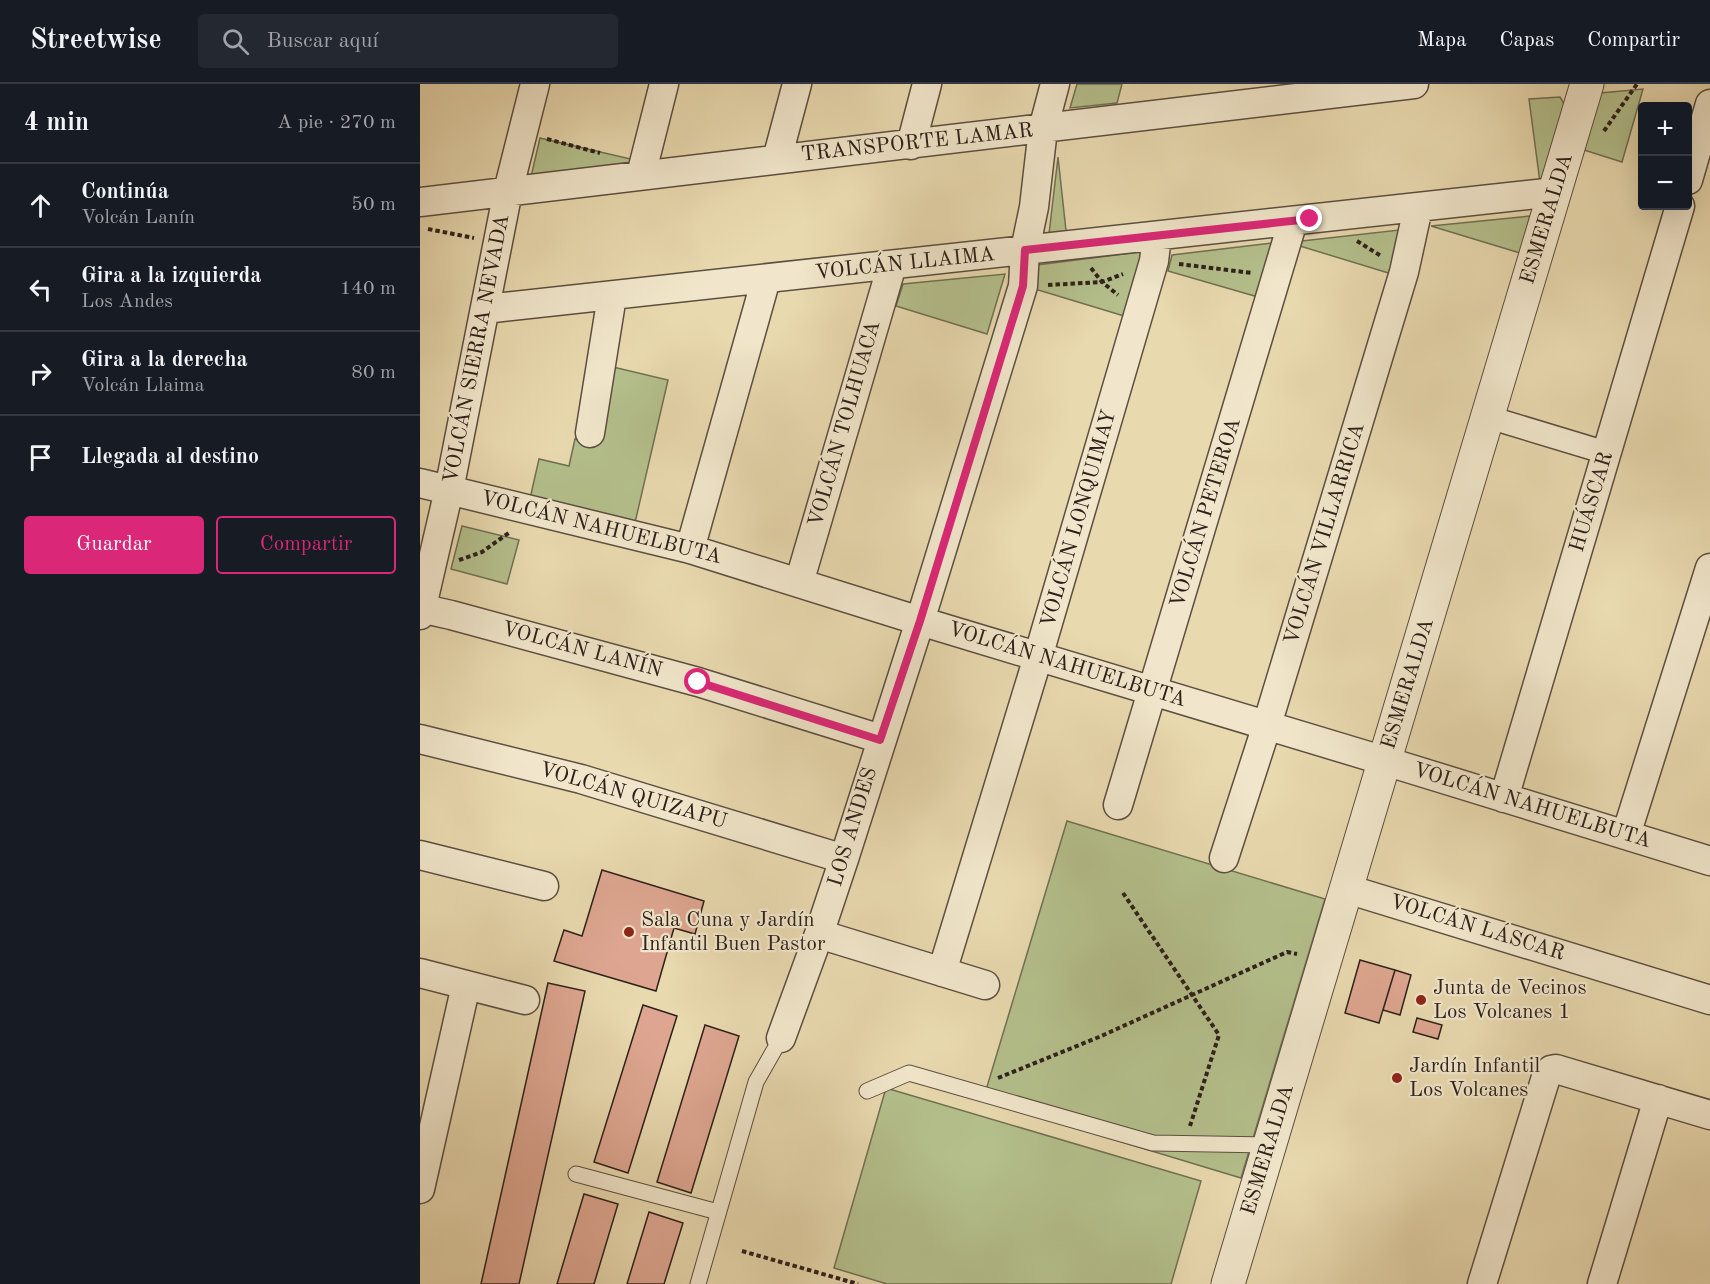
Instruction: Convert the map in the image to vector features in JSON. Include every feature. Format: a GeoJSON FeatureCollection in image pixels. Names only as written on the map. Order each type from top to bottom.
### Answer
{"type":"FeatureCollection","features":[{"type":"Feature","properties":{"kind":"street","name":"VOLCÁN SIERRA NEVADA"},"geometry":{"type":"LineString","coordinates":[[420,610],[449,490],[508,191],[535,84]]}},
{"type":"Feature","properties":{"kind":"street"},"geometry":{"type":"LineString","coordinates":[[643,169],[664,84]]}},
{"type":"Feature","properties":{"kind":"street"},"geometry":{"type":"LineString","coordinates":[[777,159],[797,84]]}},
{"type":"Feature","properties":{"kind":"street"},"geometry":{"type":"LineString","coordinates":[[911,145],[927,84]]}},
{"type":"Feature","properties":{"kind":"street","name":"LOS ANDES"},"geometry":{"type":"LineString","coordinates":[[781,1038],[844,859],[1023,286],[1025,250],[1034,207],[1043,129],[1055,84]]}},
{"type":"Feature","properties":{"kind":"street","name":"TRANSPORTE LAMAR"},"geometry":{"type":"LineString","coordinates":[[420,202],[508,191],[643,169],[777,159],[911,145],[1414,84]]}},
{"type":"Feature","properties":{"kind":"street","name":"ESMERALDA"},"geometry":{"type":"LineString","coordinates":[[1228,1284],[1587,84]]}},
{"type":"Feature","properties":{"kind":"street"},"geometry":{"type":"LineString","coordinates":[[1692,166],[1710,104]]}},
{"type":"Feature","properties":{"kind":"street","name":"VOLCÁN LLAIMA"},"geometry":{"type":"LineString","coordinates":[[485,309],[1555,192]]}},
{"type":"Feature","properties":{"kind":"street","name":"VOLCÁN VILLARRICA"},"geometry":{"type":"LineString","coordinates":[[1224,858],[1267,725],[1404,273],[1418,208]]}},
{"type":"Feature","properties":{"kind":"street","name":"HUÁSCAR"},"geometry":{"type":"LineString","coordinates":[[1504,798],[1679,210]]}},
{"type":"Feature","properties":{"kind":"street","name":"VOLCÁN PETEROA"},"geometry":{"type":"LineString","coordinates":[[1118,805],[1293,221]]}},
{"type":"Feature","properties":{"kind":"street","name":"VOLCÁN LONQUIMAY"},"geometry":{"type":"LineString","coordinates":[[942,972],[1038,657],[1154,261],[1157,236]]}},
{"type":"Feature","properties":{"kind":"street","name":"VOLCÁN TOLHUACA"},"geometry":{"type":"LineString","coordinates":[[799,583],[892,265]]}},
{"type":"Feature","properties":{"kind":"street"},"geometry":{"type":"LineString","coordinates":[[690,549],[766,279]]}},
{"type":"Feature","properties":{"kind":"street"},"geometry":{"type":"LineString","coordinates":[[590,433],[612,296]]}},
{"type":"Feature","properties":{"kind":"street"},"geometry":{"type":"LineString","coordinates":[[1488,417],[1607,453]]}},
{"type":"Feature","properties":{"kind":"street","name":"VOLCÁN NAHUELBUTA"},"geometry":{"type":"LineString","coordinates":[[420,483],[690,549],[1710,861]]}},
{"type":"Feature","properties":{"kind":"street"},"geometry":{"type":"LineString","coordinates":[[1626,835],[1710,568]]}},
{"type":"Feature","properties":{"kind":"street","name":"VOLCÁN LANÍN"},"geometry":{"type":"LineString","coordinates":[[420,610],[614,658],[698,682],[880,740]]}},
{"type":"Feature","properties":{"kind":"street","name":"VOLCÁN QUIZAPU"},"geometry":{"type":"LineString","coordinates":[[420,739],[581,779],[844,859]]}},
{"type":"Feature","properties":{"kind":"street"},"geometry":{"type":"LineString","coordinates":[[420,855],[544,886]]}},
{"type":"Feature","properties":{"kind":"street","name":"VOLCÁN LÁSCAR"},"geometry":{"type":"LineString","coordinates":[[1347,889],[1710,999]]}},
{"type":"Feature","properties":{"kind":"street"},"geometry":{"type":"LineString","coordinates":[[819,934],[985,985]]}},
{"type":"Feature","properties":{"kind":"street"},"geometry":{"type":"LineString","coordinates":[[420,972],[525,1000]]}},
{"type":"Feature","properties":{"kind":"street"},"geometry":{"type":"LineString","coordinates":[[420,1189],[466,985]]}},
{"type":"Feature","properties":{"kind":"street"},"geometry":{"type":"LineString","coordinates":[[1482,1284],[1546,1077],[1551,1070],[1556,1069],[1710,1114]]}},
{"type":"Feature","properties":{"kind":"street"},"geometry":{"type":"LineString","coordinates":[[1602,1284],[1658,1099]]}},
{"type":"Feature","properties":{"kind":"lane","name":"LOS ANDES"},"geometry":{"type":"LineString","coordinates":[[698,1284],[756,1082],[781,1038]]}},
{"type":"Feature","properties":{"kind":"lane"},"geometry":{"type":"LineString","coordinates":[[867,1090],[909,1073],[1153,1143],[1269,1145]]}},
{"type":"Feature","properties":{"kind":"lane"},"geometry":{"type":"LineString","coordinates":[[576,1174],[718,1212]]}},
{"type":"Feature","properties":{"kind":"path"},"geometry":{"type":"LineString","coordinates":[[522,133],[643,169]]}},
{"type":"Feature","properties":{"kind":"path"},"geometry":{"type":"LineString","coordinates":[[420,228],[498,243]]}},
{"type":"Feature","properties":{"kind":"path"},"geometry":{"type":"LineString","coordinates":[[1351,238],[1371,248],[1404,273]]}},
{"type":"Feature","properties":{"kind":"path"},"geometry":{"type":"LineString","coordinates":[[430,571],[482,552],[542,511]]}},
{"type":"Feature","properties":{"kind":"path"},"geometry":{"type":"LineString","coordinates":[[1123,893],[1219,1035],[1185,1144]]}},
{"type":"Feature","properties":{"kind":"path"},"geometry":{"type":"LineString","coordinates":[[967,1090],[1099,1037],[1287,952],[1326,958]]}},
{"type":"Feature","properties":{"kind":"path"},"geometry":{"type":"LineString","coordinates":[[742,1251],[858,1284]]}},
{"type":"Feature","properties":{"kind":"green space"},"geometry":{"type":"Polygon","coordinates":[[[1077,84],[1122,84],[1117,103],[1070,108],[1077,84]]]}},
{"type":"Feature","properties":{"kind":"green space"},"geometry":{"type":"Polygon","coordinates":[[[1643,89],[1622,162],[1584,150],[1600,93],[1643,89]]]}},
{"type":"Feature","properties":{"kind":"green space"},"geometry":{"type":"Polygon","coordinates":[[[1560,97],[1566,107],[1541,190],[1529,99],[1560,97]]]}},
{"type":"Feature","properties":{"kind":"green space"},"geometry":{"type":"Polygon","coordinates":[[[540,138],[635,160],[633,168],[530,181],[540,138]]]}},
{"type":"Feature","properties":{"kind":"green space"},"geometry":{"type":"Polygon","coordinates":[[[1058,157],[1068,249],[1047,251],[1058,157]]]}},
{"type":"Feature","properties":{"kind":"green space"},"geometry":{"type":"Polygon","coordinates":[[[1530,216],[1520,253],[1431,226],[1530,216]]]}},
{"type":"Feature","properties":{"kind":"green space"},"geometry":{"type":"Polygon","coordinates":[[[1408,229],[1395,275],[1300,246],[1302,241],[1408,229]]]}},
{"type":"Feature","properties":{"kind":"green space"},"geometry":{"type":"Polygon","coordinates":[[[1272,243],[1258,297],[1168,271],[1172,255],[1272,243]]]}},
{"type":"Feature","properties":{"kind":"green space"},"geometry":{"type":"Polygon","coordinates":[[[1155,250],[1134,319],[1025,286],[1029,266],[1155,250]]]}},
{"type":"Feature","properties":{"kind":"green space"},"geometry":{"type":"Polygon","coordinates":[[[1005,274],[987,334],[896,306],[903,284],[1005,274]]]}},
{"type":"Feature","properties":{"kind":"green space"},"geometry":{"type":"Polygon","coordinates":[[[613,367],[668,380],[634,527],[529,503],[539,459],[569,466],[575,439],[595,443],[613,367]]]}},
{"type":"Feature","properties":{"kind":"green space"},"geometry":{"type":"Polygon","coordinates":[[[462,526],[519,540],[507,584],[451,569],[462,526]]]}},
{"type":"Feature","properties":{"kind":"green space"},"geometry":{"type":"Polygon","coordinates":[[[1067,821],[1325,899],[1241,1178],[983,1100],[1067,821]]]}},
{"type":"Feature","properties":{"kind":"green space"},"geometry":{"type":"Polygon","coordinates":[[[886,1088],[1201,1181],[1171,1284],[887,1284],[834,1268],[886,1088]]]}},
{"type":"Feature","properties":{"kind":"building"},"geometry":{"type":"Polygon","coordinates":[[[602,870],[704,901],[695,934],[674,928],[656,991],[554,961],[564,930],[582,936],[602,870]]]}},
{"type":"Feature","properties":{"kind":"building"},"geometry":{"type":"Polygon","coordinates":[[[1360,960],[1395,970],[1379,1023],[1345,1013],[1360,960]]]}},
{"type":"Feature","properties":{"kind":"building"},"geometry":{"type":"Polygon","coordinates":[[[1395,970],[1411,975],[1400,1015],[1383,1010],[1395,970]]]}},
{"type":"Feature","properties":{"kind":"building"},"geometry":{"type":"Polygon","coordinates":[[[548,983],[585,991],[519,1284],[481,1284],[548,983]]]}},
{"type":"Feature","properties":{"kind":"building"},"geometry":{"type":"Polygon","coordinates":[[[643,1005],[677,1016],[628,1173],[594,1162],[643,1005]]]}},
{"type":"Feature","properties":{"kind":"building"},"geometry":{"type":"Polygon","coordinates":[[[1417,1018],[1442,1025],[1438,1039],[1413,1032],[1417,1018]]]}},
{"type":"Feature","properties":{"kind":"building"},"geometry":{"type":"Polygon","coordinates":[[[705,1025],[739,1036],[691,1193],[657,1182],[705,1025]]]}},
{"type":"Feature","properties":{"kind":"building"},"geometry":{"type":"Polygon","coordinates":[[[584,1194],[618,1204],[594,1284],[557,1284],[584,1194]]]}},
{"type":"Feature","properties":{"kind":"building"},"geometry":{"type":"Polygon","coordinates":[[[649,1212],[683,1223],[664,1284],[627,1284],[649,1212]]]}},
{"type":"Feature","properties":{"kind":"place","name":"Sala Cuna y Jardín Infantil Buen Pastor"},"geometry":{"type":"Point","coordinates":[629,932]}},
{"type":"Feature","properties":{"kind":"place","name":"Junta de Vecinos Los Volcanes 1"},"geometry":{"type":"Point","coordinates":[1421,1000]}},
{"type":"Feature","properties":{"kind":"place","name":"Jardín Infantil Los Volcanes"},"geometry":{"type":"Point","coordinates":[1397,1078]}},
{"type":"Feature","properties":{"kind":"route"},"geometry":{"type":"LineString","coordinates":[[698,682],[880,740],[920,621],[1023,286],[1025,250],[1310,219]]}}]}
